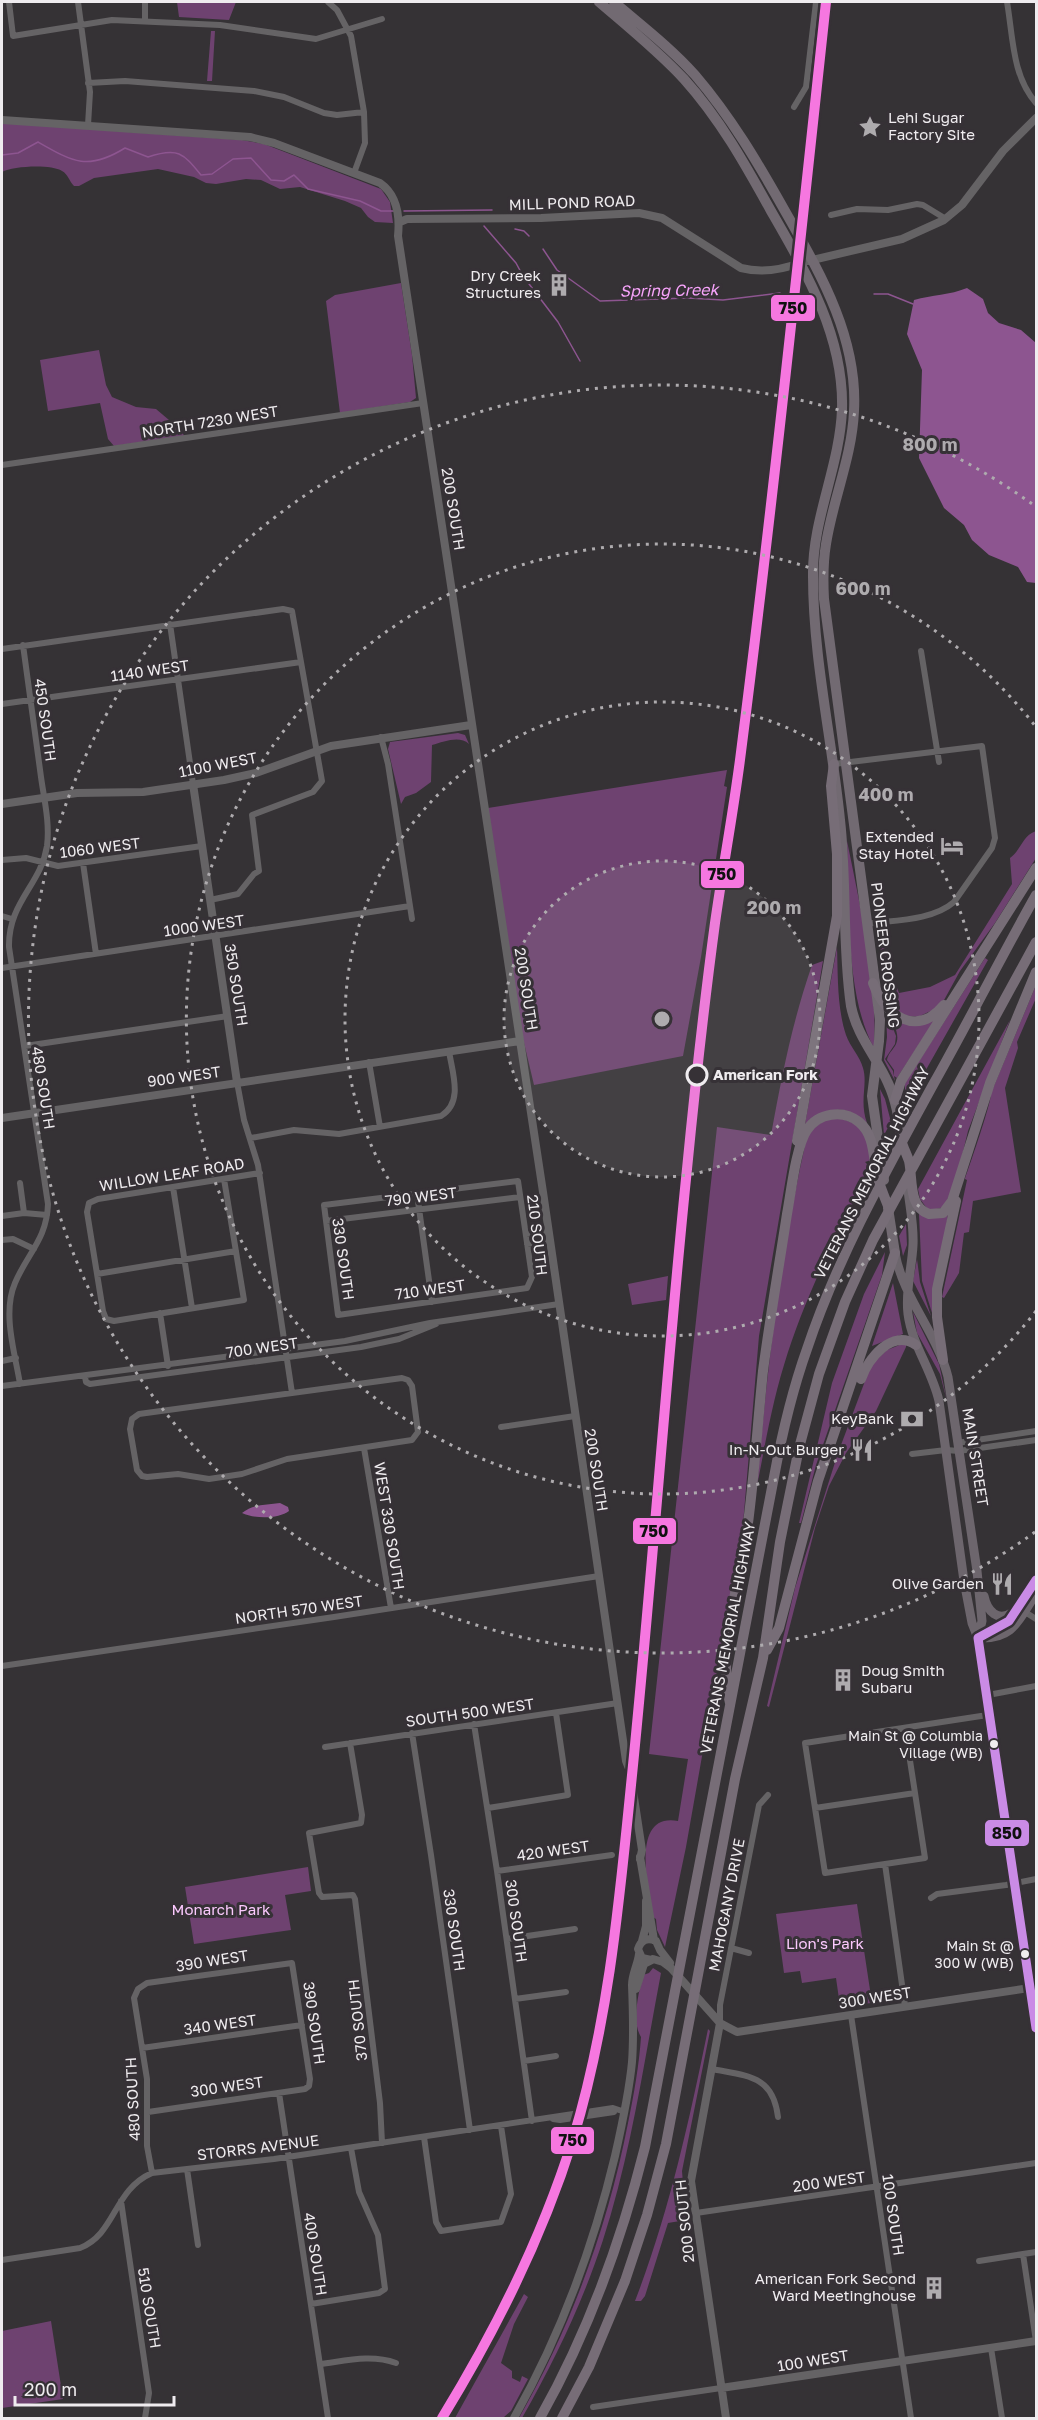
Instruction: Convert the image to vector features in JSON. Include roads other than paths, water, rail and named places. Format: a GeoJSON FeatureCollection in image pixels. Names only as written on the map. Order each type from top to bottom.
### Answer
{"type":"FeatureCollection","features":[{"type":"Feature","properties":{"kind":"highway"},"geometry":{"type":"LineString","coordinates":[[598,2],[682,77],[745,162],[800,263],[817,297],[832,336],[842,382],[841,430],[818,527],[813,572],[815,638],[834,765],[843,854],[850,998],[860,1034],[895,1100],[902,1143],[909,1160],[915,1210],[932,1215],[946,1211],[952,1201],[990,1083],[1036,972]]}},
{"type":"Feature","properties":{"kind":"highway","name":"PIONEER CROSSING"},"geometry":{"type":"LineString","coordinates":[[614,2],[693,73],[724,110],[756,158],[812,260],[828,292],[843,332],[853,381],[852,432],[831,519],[823,571],[828,636],[880,1028],[876,1061]]}},
{"type":"Feature","properties":{"kind":"highway"},"geometry":{"type":"LineString","coordinates":[[730,1707],[726,1689],[729,1640],[750,1513],[768,1333],[792,1187],[796,1145],[837,916],[837,854],[831,786],[834,765]]}},
{"type":"Feature","properties":{"kind":"highway"},"geometry":{"type":"LineString","coordinates":[[895,1100],[901,1081],[1036,868]]}},
{"type":"Feature","properties":{"kind":"highway","name":"VETERANS MEMORIAL HIGHWAY"},"geometry":{"type":"LineString","coordinates":[[540,2418],[588,2321],[622,2232],[645,2147],[782,1438],[796,1383],[817,1322],[856,1232],[1036,895]]}},
{"type":"Feature","properties":{"kind":"highway"},"geometry":{"type":"LineString","coordinates":[[562,2418],[603,2335],[625,2281],[644,2226],[666,2144],[735,1779],[763,1658],[780,1542],[813,1393],[834,1328],[873,1240],[1036,942]]}},
{"type":"Feature","properties":{"kind":"highway"},"geometry":{"type":"LineString","coordinates":[[873,983],[881,1000],[892,1013],[908,1020],[923,1020],[940,1010],[975,958],[987,947]]}},
{"type":"Feature","properties":{"kind":"highway"},"geometry":{"type":"LineString","coordinates":[[875,1142],[872,1096],[876,1061]]}},
{"type":"Feature","properties":{"kind":"highway"},"geometry":{"type":"LineString","coordinates":[[792,1187],[804,1136],[818,1119],[834,1114],[855,1119],[875,1142]]}},
{"type":"Feature","properties":{"kind":"highway","name":"MAIN STREET"},"geometry":{"type":"LineString","coordinates":[[875,1142],[878,1178],[888,1206],[895,1253]]}},
{"type":"Feature","properties":{"kind":"highway"},"geometry":{"type":"LineString","coordinates":[[943,1360],[937,1317],[937,1289],[963,1170]]}},
{"type":"Feature","properties":{"kind":"highway"},"geometry":{"type":"LineString","coordinates":[[763,1658],[779,1628],[810,1509],[895,1253]]}},
{"type":"Feature","properties":{"kind":"highway"},"geometry":{"type":"LineString","coordinates":[[828,1453],[872,1356],[882,1348],[902,1340],[916,1345]]}},
{"type":"Feature","properties":{"kind":"main road","name":"MILL POND ROAD"},"geometry":{"type":"LineString","coordinates":[[800,263],[826,255],[902,239],[946,219],[962,205],[1003,151],[1036,118]]}},
{"type":"Feature","properties":{"kind":"main road","name":"MAIN STREET"},"geometry":{"type":"LineString","coordinates":[[915,1210],[914,1242],[907,1288],[908,1315],[916,1345],[936,1389],[964,1581],[972,1623],[978,1638],[988,1695],[1015,1884],[1034,1987],[1036,2028]]}},
{"type":"Feature","properties":{"kind":"main road","name":"MAIN STREET"},"geometry":{"type":"LineString","coordinates":[[895,1253],[907,1288],[943,1360],[959,1447],[977,1570],[982,1621],[978,1638]]}},
{"type":"Feature","properties":{"kind":"main road"},"geometry":{"type":"LineString","coordinates":[[977,1570],[986,1605],[992,1613],[1006,1617],[1022,1609],[1036,1580]]}},
{"type":"Feature","properties":{"kind":"main road"},"geometry":{"type":"LineString","coordinates":[[978,1638],[994,1638],[1004,1635],[1022,1609],[1036,1594]]}},
{"type":"Feature","properties":{"kind":"street"},"geometry":{"type":"LineString","coordinates":[[9,2],[13,36],[112,20],[220,25],[267,31],[302,39],[316,39],[382,19]]}},
{"type":"Feature","properties":{"kind":"street"},"geometry":{"type":"LineString","coordinates":[[78,2],[88,83],[88,125]]}},
{"type":"Feature","properties":{"kind":"street"},"geometry":{"type":"LineString","coordinates":[[145,2],[145,21]]}},
{"type":"Feature","properties":{"kind":"street"},"geometry":{"type":"LineString","coordinates":[[2,120],[250,137],[274,143],[354,173],[365,143],[364,112],[351,36],[338,10],[328,2]]}},
{"type":"Feature","properties":{"kind":"street"},"geometry":{"type":"LineString","coordinates":[[794,107],[806,87],[816,2]]}},
{"type":"Feature","properties":{"kind":"street"},"geometry":{"type":"LineString","coordinates":[[1007,2],[1018,74],[1023,86],[1036,103]]}},
{"type":"Feature","properties":{"kind":"street"},"geometry":{"type":"LineString","coordinates":[[88,83],[125,81],[254,91],[284,98],[324,113],[337,115],[364,112]]}},
{"type":"Feature","properties":{"kind":"street","name":"200 SOUTH"},"geometry":{"type":"LineString","coordinates":[[354,173],[387,188],[396,205],[400,222],[398,236],[654,1941]]}},
{"type":"Feature","properties":{"kind":"street"},"geometry":{"type":"LineString","coordinates":[[831,216],[857,209],[888,210],[918,204],[946,219]]}},
{"type":"Feature","properties":{"kind":"street","name":"MILL POND ROAD"},"geometry":{"type":"LineString","coordinates":[[400,222],[407,219],[541,218],[639,213],[662,218],[741,268],[766,271],[800,263]]}},
{"type":"Feature","properties":{"kind":"street","name":"NORTH 7230 WEST"},"geometry":{"type":"LineString","coordinates":[[2,465],[423,403]]}},
{"type":"Feature","properties":{"kind":"street"},"geometry":{"type":"LineString","coordinates":[[2,649],[288,609],[294,615],[315,750],[322,777],[319,788],[252,815],[259,871],[236,896],[210,900]]}},
{"type":"Feature","properties":{"kind":"street","name":"350 SOUTH"},"geometry":{"type":"LineString","coordinates":[[170,624],[237,1082],[242,1113],[260,1173],[292,1393]]}},
{"type":"Feature","properties":{"kind":"street","name":"450 SOUTH"},"geometry":{"type":"LineString","coordinates":[[23,645],[44,797]]}},
{"type":"Feature","properties":{"kind":"street"},"geometry":{"type":"LineString","coordinates":[[921,651],[939,762]]}},
{"type":"Feature","properties":{"kind":"street","name":"1140 WEST"},"geometry":{"type":"LineString","coordinates":[[2,704],[301,662]]}},
{"type":"Feature","properties":{"kind":"street","name":"1100 WEST"},"geometry":{"type":"LineString","coordinates":[[2,804],[77,793],[134,793],[193,784],[256,773],[315,750],[471,725]]}},
{"type":"Feature","properties":{"kind":"street"},"geometry":{"type":"LineString","coordinates":[[381,738],[388,764],[412,919]]}},
{"type":"Feature","properties":{"kind":"street"},"geometry":{"type":"LineString","coordinates":[[834,765],[982,746],[995,832],[994,844],[960,894],[946,908],[910,918],[866,924]]}},
{"type":"Feature","properties":{"kind":"street","name":"480 SOUTH"},"geometry":{"type":"LineString","coordinates":[[20,1384],[10,1319],[11,1296],[14,1284],[45,1230],[47,1215],[9,940],[12,919],[43,862],[48,832],[44,797]]}},
{"type":"Feature","properties":{"kind":"street","name":"1060 WEST"},"geometry":{"type":"LineString","coordinates":[[2,860],[26,858],[58,866],[202,846]]}},
{"type":"Feature","properties":{"kind":"street"},"geometry":{"type":"LineString","coordinates":[[83,863],[96,954]]}},
{"type":"Feature","properties":{"kind":"street","name":"1000 WEST"},"geometry":{"type":"LineString","coordinates":[[2,968],[410,906]]}},
{"type":"Feature","properties":{"kind":"street"},"geometry":{"type":"LineString","coordinates":[[2,916],[12,919]]}},
{"type":"Feature","properties":{"kind":"street"},"geometry":{"type":"LineString","coordinates":[[25,1046],[228,1016]]}},
{"type":"Feature","properties":{"kind":"street","name":"900 WEST"},"geometry":{"type":"LineString","coordinates":[[2,1118],[520,1041]]}},
{"type":"Feature","properties":{"kind":"street"},"geometry":{"type":"LineString","coordinates":[[251,1138],[294,1130],[333,1134],[437,1117],[448,1112],[455,1096],[449,1051]]}},
{"type":"Feature","properties":{"kind":"street"},"geometry":{"type":"LineString","coordinates":[[369,1062],[380,1127]]}},
{"type":"Feature","properties":{"kind":"street","name":"WILLOW LEAF ROAD"},"geometry":{"type":"LineString","coordinates":[[97,1274],[87,1212],[89,1204],[98,1199],[260,1173]]}},
{"type":"Feature","properties":{"kind":"street"},"geometry":{"type":"LineString","coordinates":[[224,1179],[236,1251],[244,1300],[108,1320],[104,1315],[97,1274],[236,1251]]}},
{"type":"Feature","properties":{"kind":"street","name":"790 WEST"},"geometry":{"type":"LineString","coordinates":[[324,1205],[518,1181]]}},
{"type":"Feature","properties":{"kind":"street","name":"210 SOUTH"},"geometry":{"type":"LineString","coordinates":[[518,1181],[532,1279],[529,1286],[524,1289]]}},
{"type":"Feature","properties":{"kind":"street"},"geometry":{"type":"LineString","coordinates":[[20,1183],[24,1213]]}},
{"type":"Feature","properties":{"kind":"street"},"geometry":{"type":"LineString","coordinates":[[172,1187],[192,1308]]}},
{"type":"Feature","properties":{"kind":"street"},"geometry":{"type":"LineString","coordinates":[[417,1194],[432,1302]]}},
{"type":"Feature","properties":{"kind":"street","name":"790 WEST"},"geometry":{"type":"LineString","coordinates":[[326,1221],[520,1197]]}},
{"type":"Feature","properties":{"kind":"street","name":"330 SOUTH"},"geometry":{"type":"LineString","coordinates":[[324,1205],[338,1316]]}},
{"type":"Feature","properties":{"kind":"street"},"geometry":{"type":"LineString","coordinates":[[2,1216],[24,1213],[47,1215]]}},
{"type":"Feature","properties":{"kind":"street"},"geometry":{"type":"LineString","coordinates":[[526,1234],[549,1231]]}},
{"type":"Feature","properties":{"kind":"street"},"geometry":{"type":"LineString","coordinates":[[2,1240],[13,1239],[34,1250]]}},
{"type":"Feature","properties":{"kind":"street"},"geometry":{"type":"LineString","coordinates":[[527,1244],[550,1241]]}},
{"type":"Feature","properties":{"kind":"street","name":"710 WEST"},"geometry":{"type":"LineString","coordinates":[[338,1316],[524,1289]]}},
{"type":"Feature","properties":{"kind":"street","name":"700 WEST"},"geometry":{"type":"LineString","coordinates":[[2,1386],[85,1377],[345,1341],[444,1321],[559,1304]]}},
{"type":"Feature","properties":{"kind":"street"},"geometry":{"type":"LineString","coordinates":[[160,1313],[170,1373]]}},
{"type":"Feature","properties":{"kind":"street","name":"700 WEST"},"geometry":{"type":"LineString","coordinates":[[85,1377],[87,1383],[90,1384],[376,1344],[407,1336],[444,1321]]}},
{"type":"Feature","properties":{"kind":"street"},"geometry":{"type":"LineString","coordinates":[[2,1361],[16,1358]]}},
{"type":"Feature","properties":{"kind":"street"},"geometry":{"type":"LineString","coordinates":[[402,1378],[408,1380],[411,1383],[418,1429],[416,1437],[409,1441],[287,1459],[249,1473],[209,1479],[178,1474],[145,1477],[137,1470],[130,1426],[136,1416],[292,1393],[402,1378]]}},
{"type":"Feature","properties":{"kind":"street"},"geometry":{"type":"LineString","coordinates":[[501,1427],[574,1416]]}},
{"type":"Feature","properties":{"kind":"street"},"geometry":{"type":"LineString","coordinates":[[912,1454],[1036,1431]]}},
{"type":"Feature","properties":{"kind":"street"},"geometry":{"type":"LineString","coordinates":[[959,1447],[1036,1440]]}},
{"type":"Feature","properties":{"kind":"street","name":"WEST 330 SOUTH"},"geometry":{"type":"LineString","coordinates":[[364,1448],[391,1608]]}},
{"type":"Feature","properties":{"kind":"street","name":"NORTH 570 WEST"},"geometry":{"type":"LineString","coordinates":[[2,1666],[599,1576]]}},
{"type":"Feature","properties":{"kind":"street"},"geometry":{"type":"LineString","coordinates":[[1022,1609],[1036,1619]]}},
{"type":"Feature","properties":{"kind":"street"},"geometry":{"type":"LineString","coordinates":[[988,1695],[1036,1686]]}},
{"type":"Feature","properties":{"kind":"street","name":"SOUTH 500 WEST"},"geometry":{"type":"LineString","coordinates":[[324,1747],[618,1703]]}},
{"type":"Feature","properties":{"kind":"street"},"geometry":{"type":"LineString","coordinates":[[488,1808],[568,1795],[556,1713]]}},
{"type":"Feature","properties":{"kind":"street"},"geometry":{"type":"LineString","coordinates":[[905,1728],[925,1858],[825,1873],[805,1743],[990,1715]]}},
{"type":"Feature","properties":{"kind":"street","name":"300 SOUTH"},"geometry":{"type":"LineString","coordinates":[[474,1724],[532,2121]]}},
{"type":"Feature","properties":{"kind":"street","name":"330 SOUTH"},"geometry":{"type":"LineString","coordinates":[[412,1733],[470,2130]]}},
{"type":"Feature","properties":{"kind":"street","name":"370 SOUTH"},"geometry":{"type":"LineString","coordinates":[[350,1743],[362,1815],[361,1823],[309,1833],[318,1893],[322,1897],[353,1895],[362,1949],[380,2103],[382,2143]]}},
{"type":"Feature","properties":{"kind":"street"},"geometry":{"type":"LineString","coordinates":[[815,1808],[915,1793]]}},
{"type":"Feature","properties":{"kind":"street","name":"MAHOGANY DRIVE"},"geometry":{"type":"LineString","coordinates":[[720,2023],[720,2005],[759,1805],[768,1795]]}},
{"type":"Feature","properties":{"kind":"street","name":"420 WEST"},"geometry":{"type":"LineString","coordinates":[[497,1871],[612,1855]]}},
{"type":"Feature","properties":{"kind":"street"},"geometry":{"type":"LineString","coordinates":[[885,1864],[905,2006]]}},
{"type":"Feature","properties":{"kind":"street"},"geometry":{"type":"LineString","coordinates":[[931,1898],[937,1894],[1036,1879]]}},
{"type":"Feature","properties":{"kind":"street","name":"200 SOUTH"},"geometry":{"type":"LineString","coordinates":[[642,1941],[646,1926],[646,1896]]}},
{"type":"Feature","properties":{"kind":"street"},"geometry":{"type":"LineString","coordinates":[[507,1939],[575,1929]]}},
{"type":"Feature","properties":{"kind":"street"},"geometry":{"type":"LineString","coordinates":[[514,2418],[551,2345],[583,2266],[608,2186],[632,2061],[633,1979],[639,1954],[638,1949],[642,1941],[647,1939],[654,1941],[670,1963],[671,1968]]}},
{"type":"Feature","properties":{"kind":"street"},"geometry":{"type":"LineString","coordinates":[[731,1948],[749,1953]]}},
{"type":"Feature","properties":{"kind":"street"},"geometry":{"type":"LineString","coordinates":[[634,1994],[644,1964],[652,1960],[660,1950]]}},
{"type":"Feature","properties":{"kind":"street"},"geometry":{"type":"LineString","coordinates":[[639,1954],[646,1960],[663,1962],[671,1968],[720,2023]]}},
{"type":"Feature","properties":{"kind":"street","name":"390 WEST"},"geometry":{"type":"LineString","coordinates":[[138,1989],[147,1983],[292,1963]]}},
{"type":"Feature","properties":{"kind":"street","name":"390 SOUTH"},"geometry":{"type":"LineString","coordinates":[[292,1963],[310,2079],[309,2086]]}},
{"type":"Feature","properties":{"kind":"street","name":"300 WEST"},"geometry":{"type":"LineString","coordinates":[[720,2023],[737,2032],[1034,1987]]}},
{"type":"Feature","properties":{"kind":"street","name":"480 SOUTH"},"geometry":{"type":"LineString","coordinates":[[138,1989],[134,1998],[148,2090],[147,2146],[152,2173]]}},
{"type":"Feature","properties":{"kind":"street"},"geometry":{"type":"LineString","coordinates":[[515,1999],[566,1992]]}},
{"type":"Feature","properties":{"kind":"street","name":"100 SOUTH"},"geometry":{"type":"LineString","coordinates":[[851,2015],[911,2418]]}},
{"type":"Feature","properties":{"kind":"street","name":"200 SOUTH"},"geometry":{"type":"LineString","coordinates":[[720,2023],[692,2175],[726,2418]]}},
{"type":"Feature","properties":{"kind":"street","name":"340 WEST"},"geometry":{"type":"LineString","coordinates":[[142,2048],[302,2025]]}},
{"type":"Feature","properties":{"kind":"street"},"geometry":{"type":"LineString","coordinates":[[524,2061],[556,2056]]}},
{"type":"Feature","properties":{"kind":"street"},"geometry":{"type":"LineString","coordinates":[[712,2069],[753,2077],[765,2084],[775,2099],[778,2117]]}},
{"type":"Feature","properties":{"kind":"street","name":"300 WEST"},"geometry":{"type":"LineString","coordinates":[[148,2112],[305,2089],[309,2086]]}},
{"type":"Feature","properties":{"kind":"street","name":"400 SOUTH"},"geometry":{"type":"LineString","coordinates":[[279,2093],[328,2418]]}},
{"type":"Feature","properties":{"kind":"street","name":"STORRS AVENUE"},"geometry":{"type":"LineString","coordinates":[[2,2260],[88,2245],[103,2230],[134,2183],[152,2173],[289,2157],[613,2108],[621,2110]]}},
{"type":"Feature","properties":{"kind":"street"},"geometry":{"type":"LineString","coordinates":[[424,2137],[436,2222],[441,2231],[501,2222],[511,2194],[501,2126]]}},
{"type":"Feature","properties":{"kind":"street"},"geometry":{"type":"LineString","coordinates":[[311,2304],[379,2293],[385,2289],[380,2241],[358,2192],[351,2148]]}},
{"type":"Feature","properties":{"kind":"street","name":"200 WEST"},"geometry":{"type":"LineString","coordinates":[[696,2213],[1036,2163]]}},
{"type":"Feature","properties":{"kind":"street"},"geometry":{"type":"LineString","coordinates":[[187,2169],[198,2245]]}},
{"type":"Feature","properties":{"kind":"street","name":"510 SOUTH"},"geometry":{"type":"LineString","coordinates":[[121,2200],[149,2393],[145,2418]]}},
{"type":"Feature","properties":{"kind":"street"},"geometry":{"type":"LineString","coordinates":[[979,2261],[1036,2252]]}},
{"type":"Feature","properties":{"kind":"street"},"geometry":{"type":"LineString","coordinates":[[1023,2254],[1036,2341]]}},
{"type":"Feature","properties":{"kind":"street","name":"100 WEST"},"geometry":{"type":"LineString","coordinates":[[593,2407],[1036,2341]]}},
{"type":"Feature","properties":{"kind":"street"},"geometry":{"type":"LineString","coordinates":[[991,2348],[1002,2418]]}},
{"type":"Feature","properties":{"kind":"street"},"geometry":{"type":"LineString","coordinates":[[320,2364],[374,2358],[384,2358],[396,2363]]}},
{"type":"Feature","properties":{"kind":"waterway","name":"Spring Creek"},"geometry":{"type":"LineString","coordinates":[[2,155],[18,153],[38,142],[61,155],[81,161],[101,160],[125,148],[148,157],[173,152],[184,157],[201,175],[212,174],[233,159],[251,158],[271,180],[284,181],[294,175],[308,189],[360,201],[381,211],[394,211]]}},
{"type":"Feature","properties":{"kind":"waterway","name":"Spring Creek"},"geometry":{"type":"LineString","coordinates":[[404,211],[492,210]]}},
{"type":"Feature","properties":{"kind":"waterway"},"geometry":{"type":"LineString","coordinates":[[484,226],[516,263],[523,276],[558,322],[580,361]]}},
{"type":"Feature","properties":{"kind":"waterway","name":"Spring Creek"},"geometry":{"type":"LineString","coordinates":[[515,229],[524,231],[529,236]]}},
{"type":"Feature","properties":{"kind":"waterway","name":"Spring Creek"},"geometry":{"type":"LineString","coordinates":[[543,249],[557,270],[600,301],[688,298],[723,300],[780,293]]}},
{"type":"Feature","properties":{"kind":"waterway","name":"Spring Creek"},"geometry":{"type":"LineString","coordinates":[[874,294],[888,294],[913,304]]}},
{"type":"Feature","properties":{"kind":"place","name":"Lehi Sugar Factory Site"},"geometry":{"type":"Point","coordinates":[870,127]}},
{"type":"Feature","properties":{"kind":"place","name":"Dry Creek Structures"},"geometry":{"type":"Point","coordinates":[559,285]}},
{"type":"Feature","properties":{"kind":"place","name":"Extended Stay Hotel"},"geometry":{"type":"Point","coordinates":[952,846]}},
{"type":"Feature","properties":{"kind":"place","name":"American Fork"},"geometry":{"type":"Point","coordinates":[697,1075]}},
{"type":"Feature","properties":{"kind":"place","name":"KeyBank"},"geometry":{"type":"Point","coordinates":[912,1419]}},
{"type":"Feature","properties":{"kind":"place","name":"In-N-Out Burger"},"geometry":{"type":"Point","coordinates":[862,1450]}},
{"type":"Feature","properties":{"kind":"place","name":"Olive Garden"},"geometry":{"type":"Point","coordinates":[1002,1584]}},
{"type":"Feature","properties":{"kind":"place","name":"Doug Smith Subaru"},"geometry":{"type":"Point","coordinates":[843,1680]}},
{"type":"Feature","properties":{"kind":"place","name":"Main St @ Columbia Village (WB)"},"geometry":{"type":"Point","coordinates":[994,1744]}},
{"type":"Feature","properties":{"kind":"place","name":"Main St @ 300 W (WB)"},"geometry":{"type":"Point","coordinates":[1025,1954]}},
{"type":"Feature","properties":{"kind":"place","name":"American Fork Second Ward Meetinghouse"},"geometry":{"type":"Point","coordinates":[934,2288]}},
{"type":"Feature","properties":{"kind":"park label","name":"Monarch Park"},"geometry":{"type":"Point","coordinates":[221,1910]}},
{"type":"Feature","properties":{"kind":"park label","name":"Lion's Park"},"geometry":{"type":"Point","coordinates":[825,1944]}}]}
